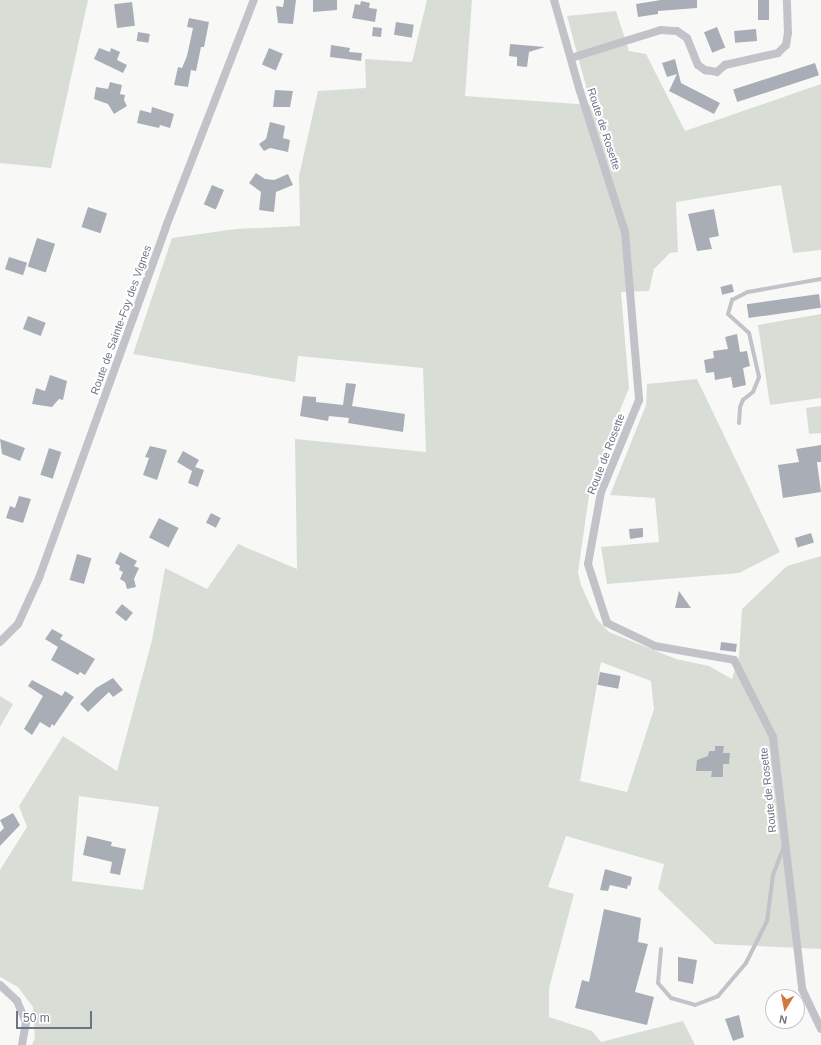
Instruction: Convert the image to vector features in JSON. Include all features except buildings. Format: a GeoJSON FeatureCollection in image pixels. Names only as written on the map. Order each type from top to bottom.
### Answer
{"type":"FeatureCollection","features":[{"type":"Feature","properties":{"kind":"street","name":"Route de Sainte-Foy des Vignes"},"geometry":{"type":"LineString","coordinates":[[0,642],[18,624],[39,578],[166,229],[254,0]]}},
{"type":"Feature","properties":{"kind":"street","name":"Route de Rosette"},"geometry":{"type":"LineString","coordinates":[[554,0],[570,58],[625,232],[639,400],[601,492],[588,564],[607,623],[655,646],[734,660],[773,737],[802,989],[821,1029]]}},
{"type":"Feature","properties":{"kind":"street"},"geometry":{"type":"LineString","coordinates":[[570,58],[661,30],[677,31],[687,38],[698,65],[705,70],[716,72],[725,65],[778,53],[786,45],[788,33],[787,0]]}},
{"type":"Feature","properties":{"kind":"street"},"geometry":{"type":"LineString","coordinates":[[0,985],[17,1001],[26,1022],[22,1045]]}},
{"type":"Feature","properties":{"kind":"lane"},"geometry":{"type":"LineString","coordinates":[[739,423],[740,407],[743,400],[752,392],[759,377],[749,333],[728,314],[732,300],[748,292],[821,279]]}},
{"type":"Feature","properties":{"kind":"lane"},"geometry":{"type":"LineString","coordinates":[[661,949],[658,983],[671,998],[694,1005],[718,996],[746,963],[767,921],[773,875],[785,844]]}},
{"type":"Feature","properties":{"kind":"shaded area"},"geometry":{"type":"Polygon","coordinates":[[[0,0],[88,0],[51,168],[0,163],[0,0]]]}},
{"type":"Feature","properties":{"kind":"shaded area"},"geometry":{"type":"Polygon","coordinates":[[[427,0],[472,0],[465,96],[591,105],[567,16],[616,11],[629,51],[646,54],[685,131],[821,84],[821,250],[793,253],[781,185],[676,202],[678,252],[670,253],[654,269],[649,291],[621,292],[629,388],[591,482],[578,572],[581,585],[596,618],[609,632],[676,659],[709,666],[732,679],[739,657],[742,609],[787,566],[821,556],[821,949],[715,944],[658,889],[664,864],[566,836],[548,887],[574,894],[549,988],[549,1017],[592,1031],[601,1042],[683,1021],[695,1045],[32,1045],[35,1038],[33,1007],[18,987],[0,977],[0,870],[27,827],[19,806],[63,736],[117,771],[152,640],[165,568],[207,589],[238,544],[297,569],[295,439],[426,452],[423,368],[298,356],[295,382],[133,354],[172,238],[236,229],[300,226],[299,176],[318,91],[366,88],[365,59],[412,62],[427,0]],[[601,662],[580,781],[627,792],[654,709],[651,681],[601,662]],[[79,796],[72,881],[143,890],[159,807],[79,796]]]}},
{"type":"Feature","properties":{"kind":"shaded area"},"geometry":{"type":"Polygon","coordinates":[[[821,314],[821,398],[770,405],[758,325],[821,314]]]}},
{"type":"Feature","properties":{"kind":"shaded area"},"geometry":{"type":"Polygon","coordinates":[[[697,379],[780,552],[739,573],[607,584],[601,547],[659,542],[655,498],[610,495],[646,405],[647,384],[697,379]]]}},
{"type":"Feature","properties":{"kind":"shaded area"},"geometry":{"type":"Polygon","coordinates":[[[821,406],[821,433],[809,434],[806,408],[821,406]]]}},
{"type":"Feature","properties":{"kind":"shaded area"},"geometry":{"type":"Polygon","coordinates":[[[0,696],[13,704],[0,727],[0,696]]]}}]}
